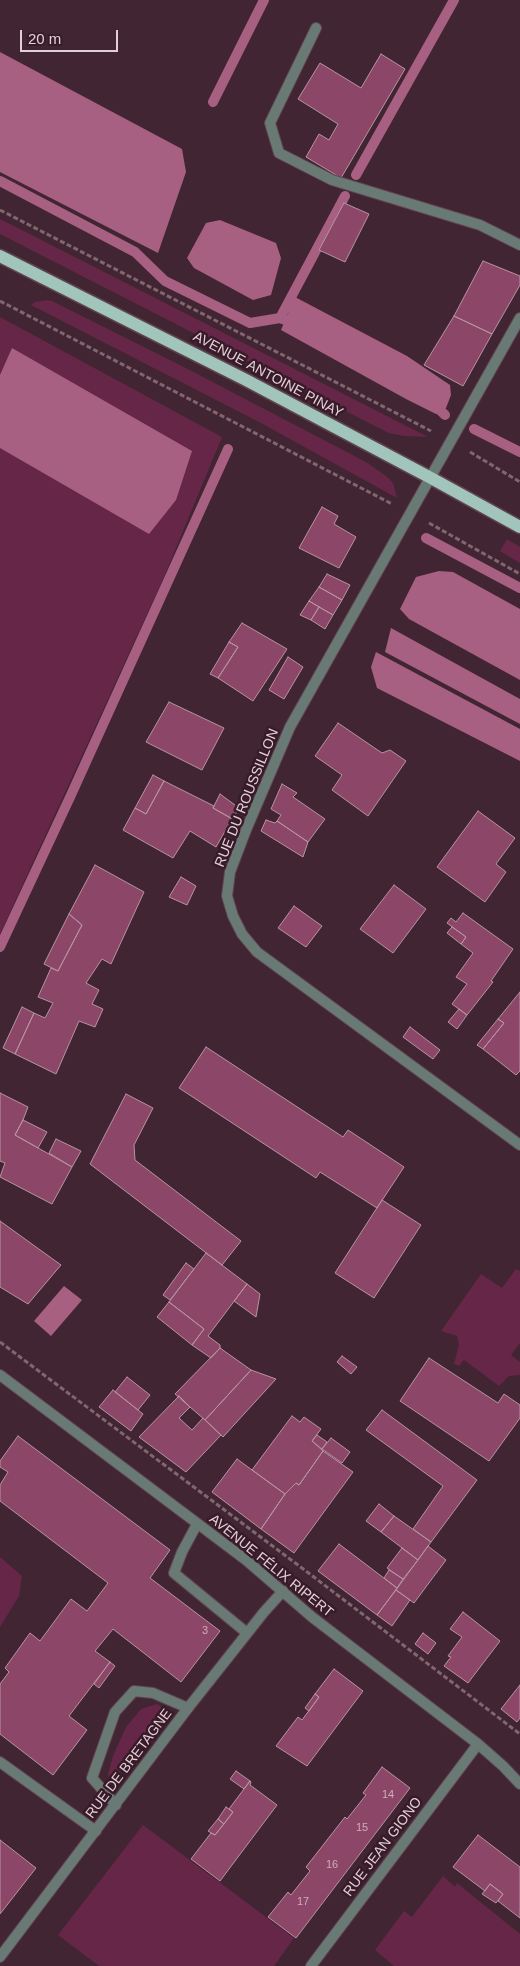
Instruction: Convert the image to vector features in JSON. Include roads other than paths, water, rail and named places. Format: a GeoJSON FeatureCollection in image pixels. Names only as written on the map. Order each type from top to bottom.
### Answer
{"type":"FeatureCollection","features":[{"type":"Feature","properties":{"kind":"main road","name":"AVENUE ANTOINE PINAY"},"geometry":{"type":"LineString","coordinates":[[0,256],[203,358],[520,527]]}},
{"type":"Feature","properties":{"kind":"street"},"geometry":{"type":"LineString","coordinates":[[316,28],[270,123],[279,153],[332,180],[480,225],[520,245]]}},
{"type":"Feature","properties":{"kind":"street","name":"RUE DU ROUSSILLON"},"geometry":{"type":"LineString","coordinates":[[520,318],[290,727],[230,872],[227,896],[237,925],[257,952],[520,1144]]}},
{"type":"Feature","properties":{"kind":"street","name":"AVENUE FÉLIX RIPERT"},"geometry":{"type":"LineString","coordinates":[[0,1375],[246,1560],[312,1617],[478,1744],[520,1784]]}},
{"type":"Feature","properties":{"kind":"street"},"geometry":{"type":"LineString","coordinates":[[197,1524],[182,1552],[174,1573],[248,1633]]}},
{"type":"Feature","properties":{"kind":"street","name":"RUE DE BRETAGNE"},"geometry":{"type":"LineString","coordinates":[[0,1957],[188,1708],[283,1591]]}},
{"type":"Feature","properties":{"kind":"street"},"geometry":{"type":"LineString","coordinates":[[116,1805],[92,1778],[115,1712],[134,1691],[153,1693],[188,1708]]}},
{"type":"Feature","properties":{"kind":"street","name":"RUE JEAN GIONO"},"geometry":{"type":"LineString","coordinates":[[311,1966],[478,1744]]}},
{"type":"Feature","properties":{"kind":"street"},"geometry":{"type":"LineString","coordinates":[[0,1762],[96,1831]]}},
{"type":"Feature","properties":{"kind":"waterway"},"geometry":{"type":"LineString","coordinates":[[213,102],[264,0]]}},
{"type":"Feature","properties":{"kind":"waterway"},"geometry":{"type":"LineString","coordinates":[[356,175],[454,0]]}},
{"type":"Feature","properties":{"kind":"waterway"},"geometry":{"type":"LineString","coordinates":[[0,181],[135,252],[165,281],[250,323],[280,318],[296,324]]}},
{"type":"Feature","properties":{"kind":"waterway"},"geometry":{"type":"LineString","coordinates":[[280,318],[345,196]]}},
{"type":"Feature","properties":{"kind":"waterway"},"geometry":{"type":"LineString","coordinates":[[439,399],[438,408],[445,415]]}},
{"type":"Feature","properties":{"kind":"waterway"},"geometry":{"type":"LineString","coordinates":[[474,429],[520,452]]}},
{"type":"Feature","properties":{"kind":"waterway"},"geometry":{"type":"LineString","coordinates":[[0,947],[228,449]]}},
{"type":"Feature","properties":{"kind":"waterway"},"geometry":{"type":"LineString","coordinates":[[426,538],[520,588]]}}]}
